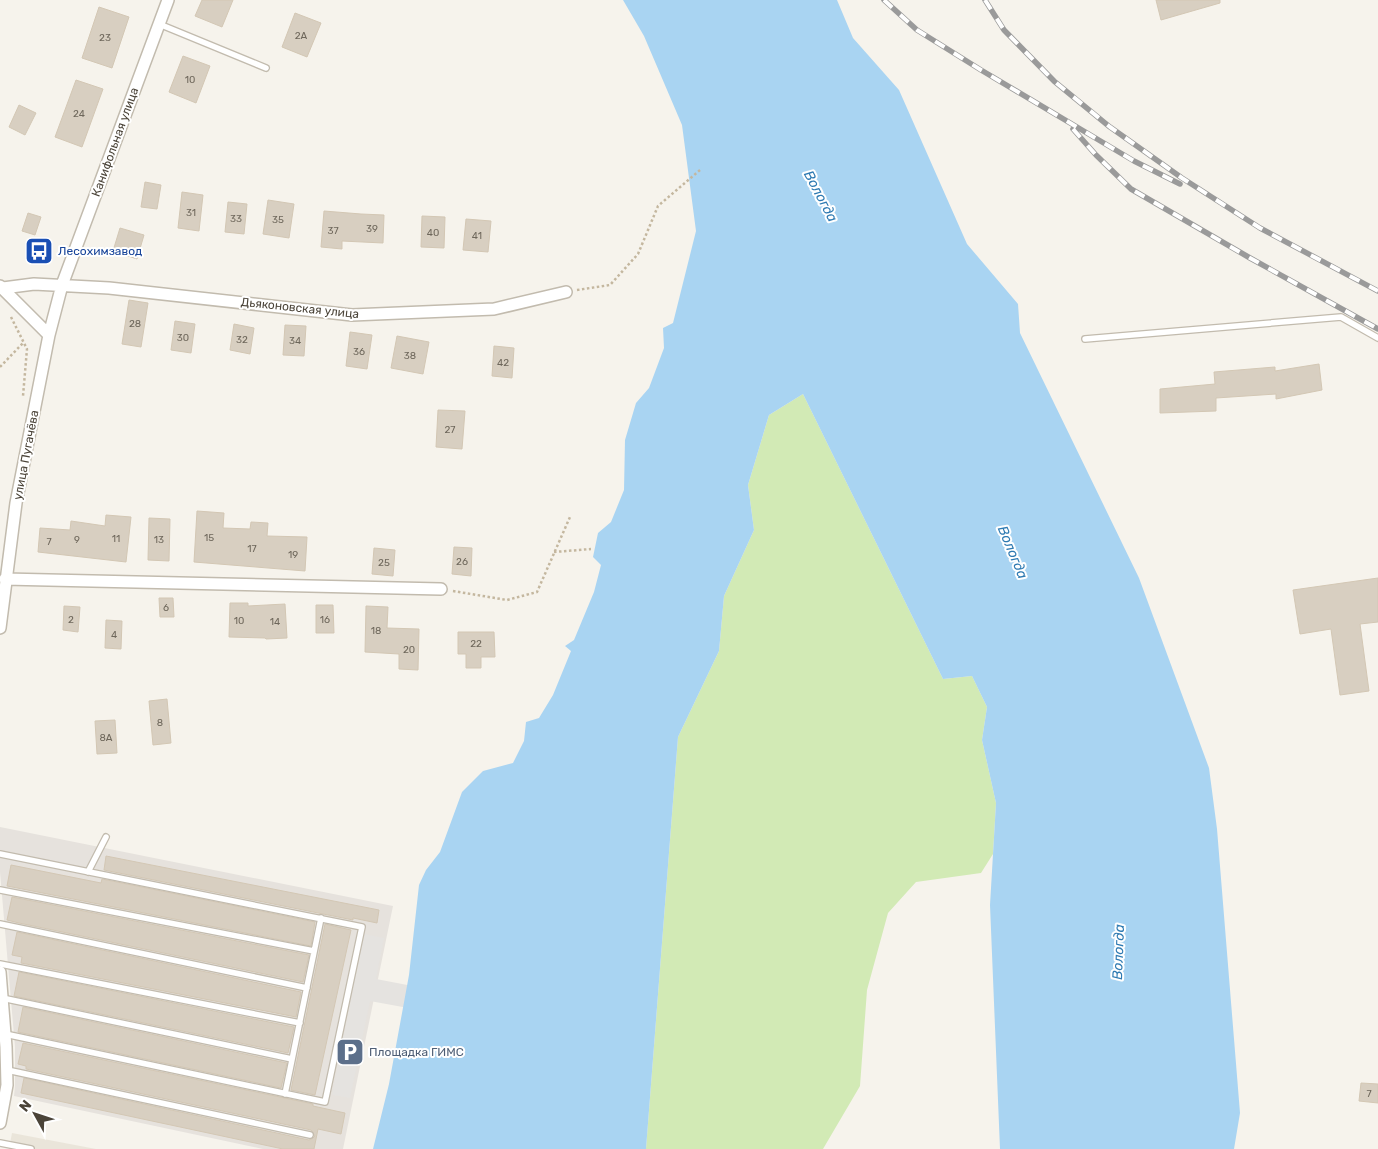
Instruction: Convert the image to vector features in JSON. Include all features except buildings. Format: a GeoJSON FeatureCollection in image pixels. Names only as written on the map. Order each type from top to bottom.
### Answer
{"type":"FeatureCollection","features":[{"type":"Feature","properties":{"kind":"street","name":"Канифольная улица"},"geometry":{"type":"LineString","coordinates":[[62,285],[168,0]]}},
{"type":"Feature","properties":{"kind":"street","name":"Дьяконовская улица"},"geometry":{"type":"LineString","coordinates":[[1,287],[34,284],[109,288],[352,315],[494,309],[566,292]]}},
{"type":"Feature","properties":{"kind":"street","name":"улица Пугачёва"},"geometry":{"type":"LineString","coordinates":[[0,628],[16,503],[49,335],[62,285]]}},
{"type":"Feature","properties":{"kind":"street"},"geometry":{"type":"LineString","coordinates":[[1,287],[49,335]]}},
{"type":"Feature","properties":{"kind":"street"},"geometry":{"type":"LineString","coordinates":[[5,579],[442,589]]}},
{"type":"Feature","properties":{"kind":"street"},"geometry":{"type":"LineString","coordinates":[[0,972],[7,1070],[7,1085],[0,1123]]}},
{"type":"Feature","properties":{"kind":"lane"},"geometry":{"type":"LineString","coordinates":[[159,24],[266,68]]}},
{"type":"Feature","properties":{"kind":"lane"},"geometry":{"type":"LineString","coordinates":[[1085,339],[1341,317],[1378,338]]}},
{"type":"Feature","properties":{"kind":"lane"},"geometry":{"type":"LineString","coordinates":[[88,872],[106,837]]}},
{"type":"Feature","properties":{"kind":"lane"},"geometry":{"type":"LineString","coordinates":[[0,854],[362,927],[325,1102],[5,1034]]}},
{"type":"Feature","properties":{"kind":"lane"},"geometry":{"type":"LineString","coordinates":[[0,890],[314,952]]}},
{"type":"Feature","properties":{"kind":"lane"},"geometry":{"type":"LineString","coordinates":[[285,1094],[321,918]]}},
{"type":"Feature","properties":{"kind":"lane"},"geometry":{"type":"LineString","coordinates":[[0,924],[307,988]]}},
{"type":"Feature","properties":{"kind":"lane"},"geometry":{"type":"LineString","coordinates":[[0,964],[300,1023]]}},
{"type":"Feature","properties":{"kind":"lane"},"geometry":{"type":"LineString","coordinates":[[2,998],[292,1059]]}},
{"type":"Feature","properties":{"kind":"lane"},"geometry":{"type":"LineString","coordinates":[[7,1070],[310,1135]]}},
{"type":"Feature","properties":{"kind":"lane"},"geometry":{"type":"LineString","coordinates":[[0,1143],[31,1149]]}},
{"type":"Feature","properties":{"kind":"path"},"geometry":{"type":"LineString","coordinates":[[566,292],[610,285],[638,254],[658,206],[700,170]]}},
{"type":"Feature","properties":{"kind":"path"},"geometry":{"type":"LineString","coordinates":[[11,317],[27,349],[23,396]]}},
{"type":"Feature","properties":{"kind":"path"},"geometry":{"type":"LineString","coordinates":[[0,367],[24,342]]}},
{"type":"Feature","properties":{"kind":"path"},"geometry":{"type":"LineString","coordinates":[[442,589],[507,600],[537,592],[570,517]]}},
{"type":"Feature","properties":{"kind":"path"},"geometry":{"type":"LineString","coordinates":[[554,552],[591,549]]}},
{"type":"Feature","properties":{"kind":"shaded area"},"geometry":{"type":"Polygon","coordinates":[[[0,827],[393,906],[343,1149],[263,1149],[14,1096],[15,1047],[0,872],[0,827]]]}},
{"type":"Feature","properties":{"kind":"shaded area","name":"Площадка ГИМС"},"geometry":{"type":"Polygon","coordinates":[[[364,934],[384,938],[376,979],[423,988],[419,1010],[370,1001],[350,1098],[332,1095],[364,934]]]}},
{"type":"Feature","properties":{"kind":"shaded area"},"geometry":{"type":"Polygon","coordinates":[[[12,1133],[96,1149],[9,1149],[12,1133]]]}},
{"type":"Feature","properties":{"kind":"green space"},"geometry":{"type":"Polygon","coordinates":[[[803,394],[943,679],[972,676],[987,707],[982,740],[996,803],[993,854],[981,873],[916,882],[888,913],[867,990],[860,1086],[823,1149],[646,1149],[678,737],[719,651],[724,596],[754,530],[748,485],[769,415],[803,394]]]}},
{"type":"Feature","properties":{"kind":"water","name":"Вологда"},"geometry":{"type":"Polygon","coordinates":[[[623,0],[837,0],[853,38],[899,90],[967,244],[1018,304],[1020,333],[1139,578],[1209,768],[1217,829],[1240,1113],[1234,1149],[1000,1149],[990,905],[996,803],[982,740],[987,707],[972,676],[943,679],[803,394],[769,415],[748,485],[754,530],[724,596],[719,651],[678,737],[646,1149],[373,1149],[389,1084],[409,975],[419,885],[426,870],[440,852],[462,792],[483,771],[513,763],[524,741],[526,722],[539,718],[553,695],[571,651],[565,646],[574,640],[594,592],[601,565],[593,557],[598,533],[611,522],[624,490],[625,440],[636,403],[649,388],[664,348],[663,328],[673,323],[696,231],[682,125],[644,36],[623,0]]]}},
{"type":"Feature","properties":{"kind":"railway"},"geometry":{"type":"LineString","coordinates":[[884,0],[917,30],[981,70],[1134,161],[1180,184]]}},
{"type":"Feature","properties":{"kind":"railway"},"geometry":{"type":"LineString","coordinates":[[985,0],[1004,30],[1054,81],[1110,127],[1182,178],[1260,228],[1378,291]]}},
{"type":"Feature","properties":{"kind":"railway"},"geometry":{"type":"LineString","coordinates":[[1073,129],[1096,155],[1131,189],[1378,329]]}},
{"type":"Feature","properties":{"kind":"place","name":"Лесохимзавод"},"geometry":{"type":"Point","coordinates":[39,251]}},
{"type":"Feature","properties":{"kind":"place","name":"Площадка ГИМС"},"geometry":{"type":"Point","coordinates":[350,1052]}}]}
